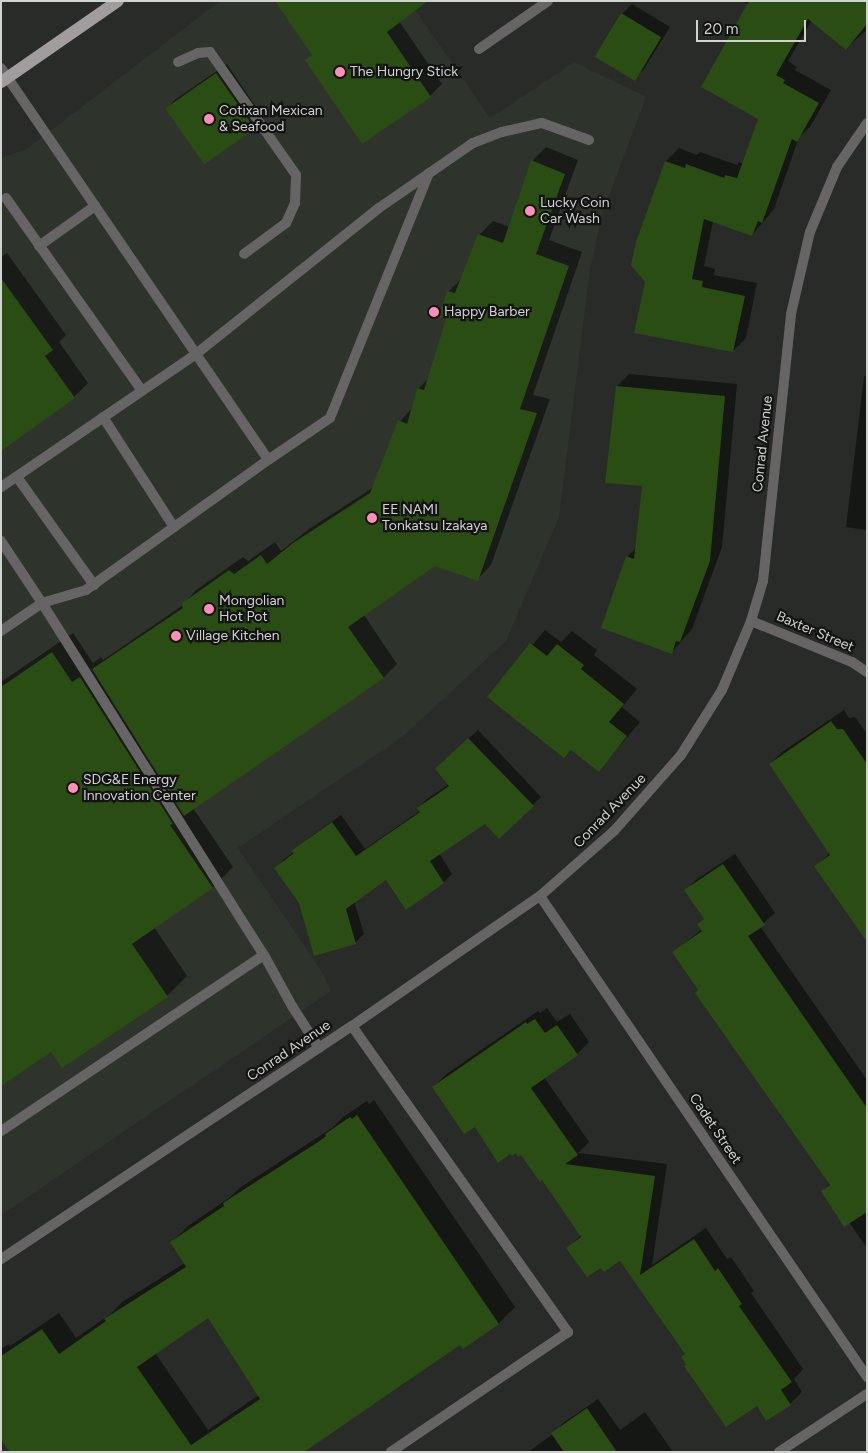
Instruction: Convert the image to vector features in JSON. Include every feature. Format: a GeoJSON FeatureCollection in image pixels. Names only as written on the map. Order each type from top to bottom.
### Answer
{"type":"FeatureCollection","features":[{"type":"Feature","properties":{"kind":"main road"},"geometry":{"type":"LineString","coordinates":[[3,76],[118,1]]}},
{"type":"Feature","properties":{"kind":"street"},"geometry":{"type":"LineString","coordinates":[[479,49],[548,1]]}},
{"type":"Feature","properties":{"kind":"street"},"geometry":{"type":"LineString","coordinates":[[178,62],[198,53],[210,52],[296,175],[295,203],[286,223],[244,254]]}},
{"type":"Feature","properties":{"kind":"street"},"geometry":{"type":"LineString","coordinates":[[3,76],[95,206],[268,460]]}},
{"type":"Feature","properties":{"kind":"street"},"geometry":{"type":"LineString","coordinates":[[1,487],[196,354],[379,208],[473,143],[502,132],[542,123],[589,140]]}},
{"type":"Feature","properties":{"kind":"street","name":"Conrad Avenue"},"geometry":{"type":"LineString","coordinates":[[1,1259],[352,1026],[540,896],[614,831],[681,755],[722,690],[751,621],[763,581],[791,314],[810,232],[837,167],[867,124]]}},
{"type":"Feature","properties":{"kind":"street"},"geometry":{"type":"LineString","coordinates":[[1,631],[42,603],[86,590],[94,585],[268,460],[330,418],[430,172]]}},
{"type":"Feature","properties":{"kind":"street"},"geometry":{"type":"LineString","coordinates":[[6,198],[142,391]]}},
{"type":"Feature","properties":{"kind":"street"},"geometry":{"type":"LineString","coordinates":[[40,246],[95,206]]}},
{"type":"Feature","properties":{"kind":"street"},"geometry":{"type":"LineString","coordinates":[[103,417],[174,527]]}},
{"type":"Feature","properties":{"kind":"street"},"geometry":{"type":"LineString","coordinates":[[17,477],[94,585]]}},
{"type":"Feature","properties":{"kind":"street"},"geometry":{"type":"LineString","coordinates":[[1,540],[264,955],[292,1006],[319,1048]]}},
{"type":"Feature","properties":{"kind":"street","name":"Baxter Street"},"geometry":{"type":"LineString","coordinates":[[751,621],[852,662],[867,672]]}},
{"type":"Feature","properties":{"kind":"street","name":"Cadet Street"},"geometry":{"type":"LineString","coordinates":[[540,896],[867,1377]]}},
{"type":"Feature","properties":{"kind":"street"},"geometry":{"type":"LineString","coordinates":[[1,1131],[264,955]]}},
{"type":"Feature","properties":{"kind":"street"},"geometry":{"type":"LineString","coordinates":[[352,1026],[568,1332],[391,1452]]}},
{"type":"Feature","properties":{"kind":"street"},"geometry":{"type":"LineString","coordinates":[[779,1452],[867,1394]]}},
{"type":"Feature","properties":{"kind":"shaded area"},"geometry":{"type":"Polygon","coordinates":[[[220,1],[409,1],[490,118],[574,62],[646,97],[602,214],[590,270],[559,517],[506,641],[402,737],[238,848],[322,972],[331,991],[1,1215],[1,158],[27,149],[220,1]]]}},
{"type":"Feature","properties":{"kind":"building"},"geometry":{"type":"Polygon","coordinates":[[[275,1],[428,1],[387,32],[431,97],[362,144],[305,60],[312,55],[275,1]]]}},
{"type":"Feature","properties":{"kind":"building"},"geometry":{"type":"Polygon","coordinates":[[[749,1],[867,1],[867,24],[846,50],[808,19],[776,75],[785,80],[783,83],[819,103],[797,142],[792,139],[762,223],[758,221],[752,236],[704,219],[692,279],[703,281],[702,287],[745,296],[733,352],[634,333],[645,282],[631,265],[636,242],[665,161],[685,168],[686,164],[724,178],[725,175],[737,178],[758,119],[701,87],[749,1]]]}},
{"type":"Feature","properties":{"kind":"building"},"geometry":{"type":"Polygon","coordinates":[[[621,13],[661,37],[635,81],[595,57],[621,13]]]}},
{"type":"Feature","properties":{"kind":"building"},"geometry":{"type":"Polygon","coordinates":[[[216,73],[255,129],[204,164],[165,109],[216,73]]]}},
{"type":"Feature","properties":{"kind":"building"},"geometry":{"type":"Polygon","coordinates":[[[531,160],[565,174],[536,254],[569,266],[520,409],[537,413],[478,581],[435,566],[348,627],[384,678],[184,816],[92,669],[183,608],[181,604],[229,570],[234,574],[261,555],[267,564],[293,543],[370,493],[398,420],[407,424],[417,388],[424,390],[446,319],[439,317],[447,291],[455,293],[478,234],[503,243],[531,160]]]}},
{"type":"Feature","properties":{"kind":"building"},"geometry":{"type":"Polygon","coordinates":[[[1,278],[53,350],[45,356],[75,398],[1,451],[1,278]]]}},
{"type":"Feature","properties":{"kind":"building"},"geometry":{"type":"Polygon","coordinates":[[[616,386],[725,396],[710,561],[680,642],[676,641],[672,654],[601,628],[626,556],[634,559],[642,486],[605,483],[616,386]]]}},
{"type":"Feature","properties":{"kind":"building"},"geometry":{"type":"Polygon","coordinates":[[[530,643],[547,656],[557,644],[584,665],[581,669],[624,704],[609,722],[627,736],[599,772],[571,750],[564,758],[487,697],[530,643]]]}},
{"type":"Feature","properties":{"kind":"building","name":"SDG&E Energy Innovation Center"},"geometry":{"type":"Polygon","coordinates":[[[52,652],[72,682],[80,677],[173,824],[170,825],[213,888],[132,944],[168,997],[62,1068],[51,1052],[1,1086],[1,687],[52,652]]]}},
{"type":"Feature","properties":{"kind":"building"},"geometry":{"type":"Polygon","coordinates":[[[831,721],[837,729],[843,729],[867,764],[867,942],[814,866],[830,855],[769,764],[831,721]]]}},
{"type":"Feature","properties":{"kind":"building"},"geometry":{"type":"Polygon","coordinates":[[[468,738],[534,806],[499,839],[485,824],[430,861],[444,883],[406,910],[386,880],[346,909],[356,944],[314,956],[299,903],[274,868],[294,853],[291,851],[332,822],[356,856],[420,812],[417,808],[449,786],[435,769],[468,738]]]}},
{"type":"Feature","properties":{"kind":"building"},"geometry":{"type":"Polygon","coordinates":[[[723,864],[765,925],[748,936],[867,1108],[867,1212],[844,1227],[821,1191],[830,1185],[695,993],[698,990],[672,952],[702,931],[697,924],[704,919],[684,890],[723,864]]]}},
{"type":"Feature","properties":{"kind":"building"},"geometry":{"type":"Polygon","coordinates":[[[535,1019],[545,1033],[557,1025],[578,1055],[531,1088],[578,1155],[565,1164],[655,1176],[640,1275],[694,1239],[715,1271],[718,1268],[742,1304],[739,1306],[792,1382],[781,1390],[791,1405],[766,1421],[757,1406],[726,1427],[684,1366],[686,1365],[681,1357],[685,1354],[620,1261],[604,1272],[601,1268],[587,1277],[566,1248],[581,1237],[542,1180],[540,1182],[521,1155],[518,1157],[516,1153],[512,1156],[510,1154],[498,1163],[475,1127],[464,1134],[432,1087],[526,1022],[527,1024],[535,1019]]]}},
{"type":"Feature","properties":{"kind":"building"},"geometry":{"type":"Polygon","coordinates":[[[357,1115],[499,1324],[463,1349],[460,1345],[304,1452],[10,1452],[1,1440],[1,1356],[42,1329],[59,1354],[106,1321],[104,1319],[186,1267],[170,1242],[224,1206],[223,1203],[318,1142],[326,1136],[325,1134],[350,1117],[352,1119],[357,1115]],[[208,1318],[137,1367],[191,1445],[260,1399],[208,1318]]]}},
{"type":"Feature","properties":{"kind":"building"},"geometry":{"type":"Polygon","coordinates":[[[587,1408],[617,1452],[564,1452],[551,1433],[587,1408]]]}},
{"type":"Feature","properties":{"kind":"place","name":"The Hungry Stick"},"geometry":{"type":"Point","coordinates":[340,72]}},
{"type":"Feature","properties":{"kind":"place","name":"Cotixan Mexican & Seafood"},"geometry":{"type":"Point","coordinates":[209,119]}},
{"type":"Feature","properties":{"kind":"place","name":"Lucky Coin Car Wash"},"geometry":{"type":"Point","coordinates":[530,211]}},
{"type":"Feature","properties":{"kind":"place","name":"Happy Barber"},"geometry":{"type":"Point","coordinates":[434,312]}},
{"type":"Feature","properties":{"kind":"place","name":"EE NAMI Tonkatsu Izakaya"},"geometry":{"type":"Point","coordinates":[372,518]}},
{"type":"Feature","properties":{"kind":"place","name":"Mongolian Hot Pot"},"geometry":{"type":"Point","coordinates":[209,609]}},
{"type":"Feature","properties":{"kind":"place","name":"Village Kitchen"},"geometry":{"type":"Point","coordinates":[176,636]}},
{"type":"Feature","properties":{"kind":"place","name":"SDG&E Energy Innovation Center"},"geometry":{"type":"Point","coordinates":[73,788]}}]}
